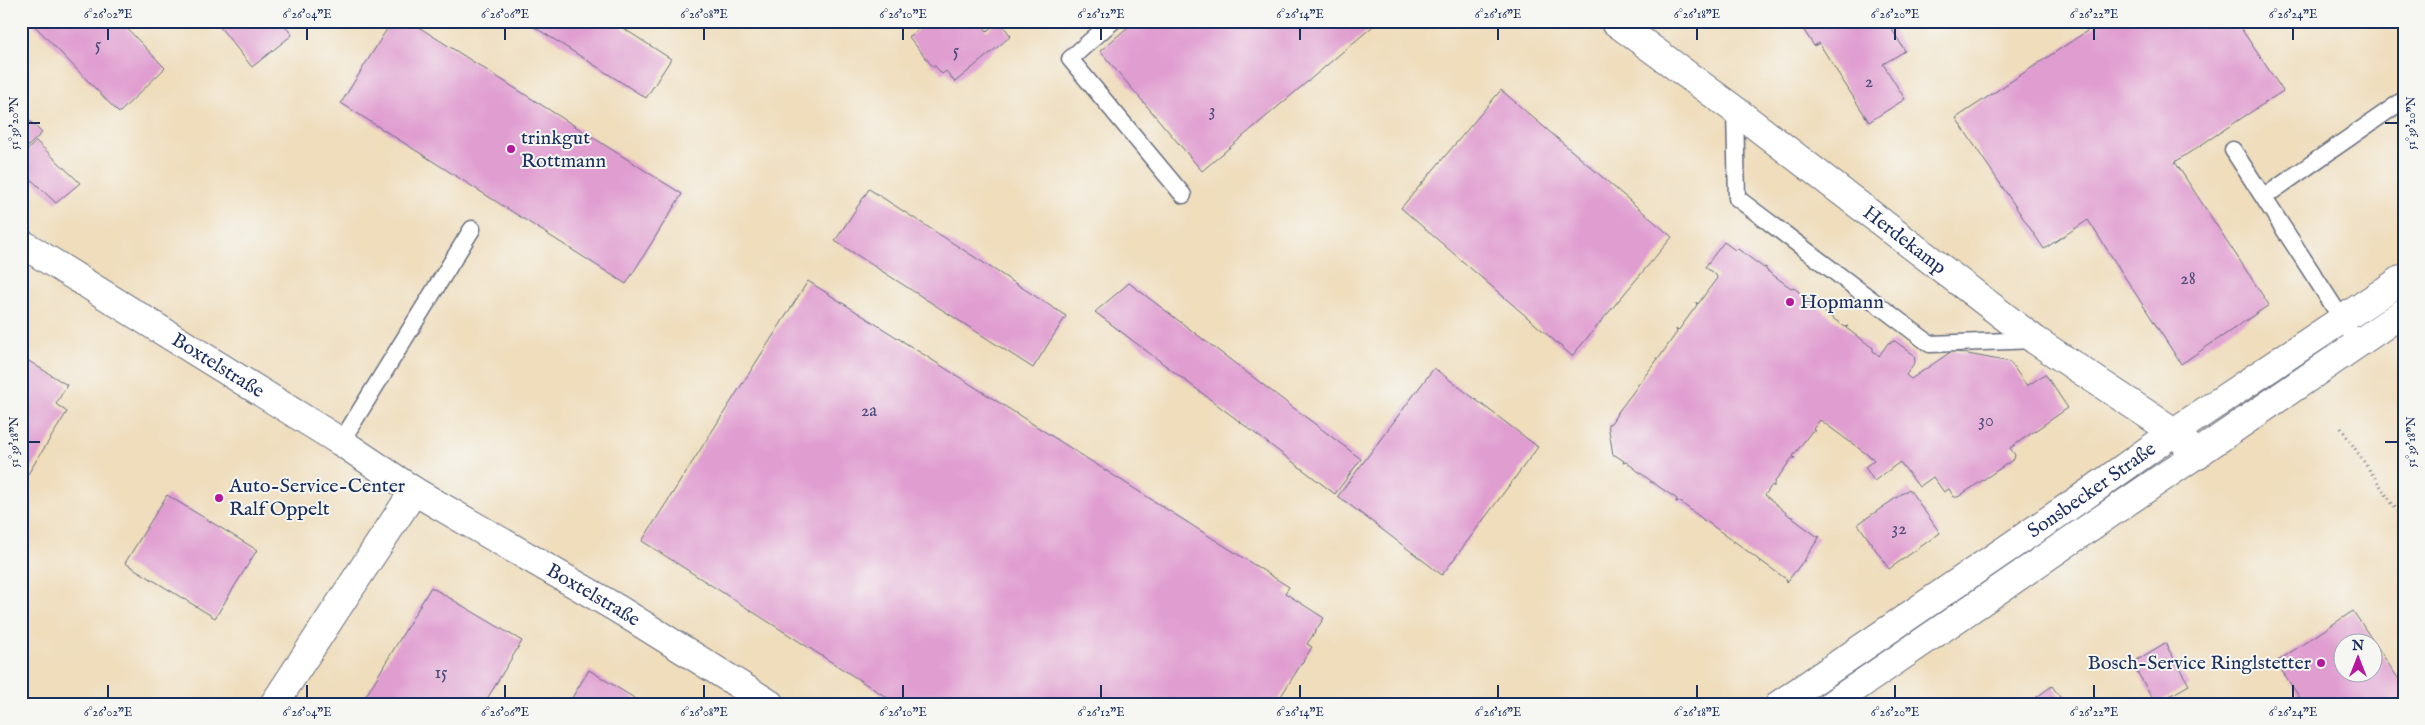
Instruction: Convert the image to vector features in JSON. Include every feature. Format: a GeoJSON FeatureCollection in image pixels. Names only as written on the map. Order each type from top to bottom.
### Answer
{"type":"FeatureCollection","features":[{"type":"Feature","properties":{"kind":"street","name":"Herdekamp"},"geometry":{"type":"LineString","coordinates":[[1614,21],[1735,110],[2035,340],[2174,432],[2198,455]]}},
{"type":"Feature","properties":{"kind":"street","name":"Boxtelstraße"},"geometry":{"type":"LineString","coordinates":[[21,243],[340,442],[414,491],[618,609],[770,704]]}},
{"type":"Feature","properties":{"kind":"street","name":"Sonsbecker Straße"},"geometry":{"type":"LineString","coordinates":[[1780,704],[2087,494],[2174,432],[2404,278]]}},
{"type":"Feature","properties":{"kind":"street","name":"Sonsbecker Straße"},"geometry":{"type":"LineString","coordinates":[[1832,704],[2198,455],[2404,312]]}},
{"type":"Feature","properties":{"kind":"street"},"geometry":{"type":"LineString","coordinates":[[274,704],[414,491]]}},
{"type":"Feature","properties":{"kind":"lane"},"geometry":{"type":"LineString","coordinates":[[1113,21],[1070,59],[1183,195]]}},
{"type":"Feature","properties":{"kind":"lane"},"geometry":{"type":"LineString","coordinates":[[2264,197],[2402,101]]}},
{"type":"Feature","properties":{"kind":"lane"},"geometry":{"type":"LineString","coordinates":[[1735,110],[1737,198],[1930,344],[2035,340]]}},
{"type":"Feature","properties":{"kind":"lane"},"geometry":{"type":"LineString","coordinates":[[2233,150],[2358,344]]}},
{"type":"Feature","properties":{"kind":"lane"},"geometry":{"type":"LineString","coordinates":[[340,442],[472,229]]}},
{"type":"Feature","properties":{"kind":"path"},"geometry":{"type":"LineString","coordinates":[[2341,428],[2404,522]]}},
{"type":"Feature","properties":{"kind":"building"},"geometry":{"type":"Polygon","coordinates":[[[30,21],[120,21],[165,68],[119,113],[30,21]]]}},
{"type":"Feature","properties":{"kind":"building"},"geometry":{"type":"Polygon","coordinates":[[[215,21],[281,21],[292,35],[252,67],[215,21]]]}},
{"type":"Feature","properties":{"kind":"building","name":"trinkgut Rottmann"},"geometry":{"type":"Polygon","coordinates":[[[392,21],[409,21],[682,194],[626,284],[341,103],[392,21]]]}},
{"type":"Feature","properties":{"kind":"building"},"geometry":{"type":"Polygon","coordinates":[[[525,21],[612,21],[671,59],[646,98],[525,21]]]}},
{"type":"Feature","properties":{"kind":"building"},"geometry":{"type":"Polygon","coordinates":[[[929,21],[979,21],[987,31],[999,21],[1011,36],[955,82],[946,71],[942,74],[935,66],[933,67],[909,37],[929,21]]]}},
{"type":"Feature","properties":{"kind":"building"},"geometry":{"type":"Polygon","coordinates":[[[1135,21],[1379,21],[1202,171],[1100,51],[1135,21]]]}},
{"type":"Feature","properties":{"kind":"building"},"geometry":{"type":"Polygon","coordinates":[[[1798,21],[1887,21],[1905,51],[1883,64],[1905,99],[1869,122],[1819,43],[1814,46],[1798,21]]]}},
{"type":"Feature","properties":{"kind":"building"},"geometry":{"type":"Polygon","coordinates":[[[2102,21],[2236,21],[2283,91],[2175,162],[2269,305],[2181,364],[2088,220],[2044,249],[1956,118],[2102,21]]]}},
{"type":"Feature","properties":{"kind":"building"},"geometry":{"type":"Polygon","coordinates":[[[1501,90],[1672,237],[1572,356],[1401,208],[1501,90]]]}},
{"type":"Feature","properties":{"kind":"building"},"geometry":{"type":"Polygon","coordinates":[[[29,120],[42,133],[25,149],[21,146],[21,127],[29,120]]]}},
{"type":"Feature","properties":{"kind":"building"},"geometry":{"type":"Polygon","coordinates":[[[36,141],[80,183],[56,203],[21,170],[21,157],[36,141]]]}},
{"type":"Feature","properties":{"kind":"building"},"geometry":{"type":"Polygon","coordinates":[[[869,189],[1066,316],[1033,368],[835,241],[869,189]]]}},
{"type":"Feature","properties":{"kind":"building"},"geometry":{"type":"Polygon","coordinates":[[[1724,242],[1735,250],[1738,249],[1764,268],[1766,267],[1766,270],[1791,288],[1793,287],[1818,308],[1821,307],[1820,309],[1845,327],[1848,326],[1846,328],[1873,348],[1873,351],[1879,356],[1888,343],[1895,341],[1914,355],[1915,362],[1906,375],[1911,379],[1952,351],[2010,362],[2027,386],[2045,374],[2068,408],[2010,448],[2015,455],[2014,459],[1958,497],[1954,497],[1949,489],[1944,492],[1933,477],[1919,487],[1900,462],[1874,481],[1865,467],[1874,460],[1820,420],[1813,429],[1815,431],[1812,431],[1793,456],[1795,458],[1792,458],[1774,483],[1774,487],[1772,485],[1765,495],[1791,517],[1794,517],[1792,518],[1818,537],[1820,536],[1805,562],[1804,560],[1787,582],[1786,579],[1761,561],[1760,563],[1759,560],[1734,541],[1733,543],[1732,540],[1706,521],[1703,521],[1679,501],[1676,502],[1677,499],[1651,483],[1651,481],[1626,462],[1623,463],[1624,461],[1613,455],[1608,424],[1611,423],[1616,413],[1637,387],[1637,384],[1657,360],[1656,358],[1659,358],[1677,332],[1676,329],[1678,331],[1697,305],[1696,302],[1698,304],[1717,278],[1716,275],[1705,267],[1724,242]]]}},
{"type":"Feature","properties":{"kind":"building"},"geometry":{"type":"Polygon","coordinates":[[[808,281],[1289,587],[1285,593],[1324,618],[1307,644],[1312,647],[1276,704],[897,704],[642,541],[808,281]]]}},
{"type":"Feature","properties":{"kind":"building"},"geometry":{"type":"Polygon","coordinates":[[[1129,283],[1361,459],[1335,494],[1095,312],[1129,283]]]}},
{"type":"Feature","properties":{"kind":"building"},"geometry":{"type":"Polygon","coordinates":[[[24,358],[67,385],[56,404],[67,412],[21,485],[21,363],[24,358]]]}},
{"type":"Feature","properties":{"kind":"building"},"geometry":{"type":"Polygon","coordinates":[[[1434,368],[1538,447],[1442,575],[1338,496],[1434,368]]]}},
{"type":"Feature","properties":{"kind":"building"},"geometry":{"type":"Polygon","coordinates":[[[1909,489],[1940,533],[1889,569],[1858,524],[1909,489]]]}},
{"type":"Feature","properties":{"kind":"building"},"geometry":{"type":"Polygon","coordinates":[[[167,495],[257,550],[215,618],[125,563],[167,495]]]}},
{"type":"Feature","properties":{"kind":"building"},"geometry":{"type":"Polygon","coordinates":[[[431,587],[522,641],[484,704],[361,704],[431,587]]]}},
{"type":"Feature","properties":{"kind":"building"},"geometry":{"type":"Polygon","coordinates":[[[2353,611],[2367,632],[2332,632],[2332,682],[2382,682],[2382,654],[2404,687],[2404,704],[2304,704],[2276,662],[2353,611]]]}},
{"type":"Feature","properties":{"kind":"building"},"geometry":{"type":"Polygon","coordinates":[[[2165,643],[2189,685],[2156,704],[2132,663],[2165,643]]]}},
{"type":"Feature","properties":{"kind":"building"},"geometry":{"type":"Polygon","coordinates":[[[589,670],[644,704],[568,704],[589,670]]]}},
{"type":"Feature","properties":{"kind":"building"},"geometry":{"type":"Polygon","coordinates":[[[2052,686],[2065,704],[2027,704],[2052,686]]]}},
{"type":"Feature","properties":{"kind":"place","name":"trinkgut Rottmann"},"geometry":{"type":"Point","coordinates":[511,149]}},
{"type":"Feature","properties":{"kind":"place","name":"Hopmann"},"geometry":{"type":"Point","coordinates":[1790,302]}},
{"type":"Feature","properties":{"kind":"place","name":"Auto-Service-Center Ralf Oppelt"},"geometry":{"type":"Point","coordinates":[219,498]}},
{"type":"Feature","properties":{"kind":"place","name":"Bosch-Service Ringlstetter"},"geometry":{"type":"Point","coordinates":[2321,663]}}]}
